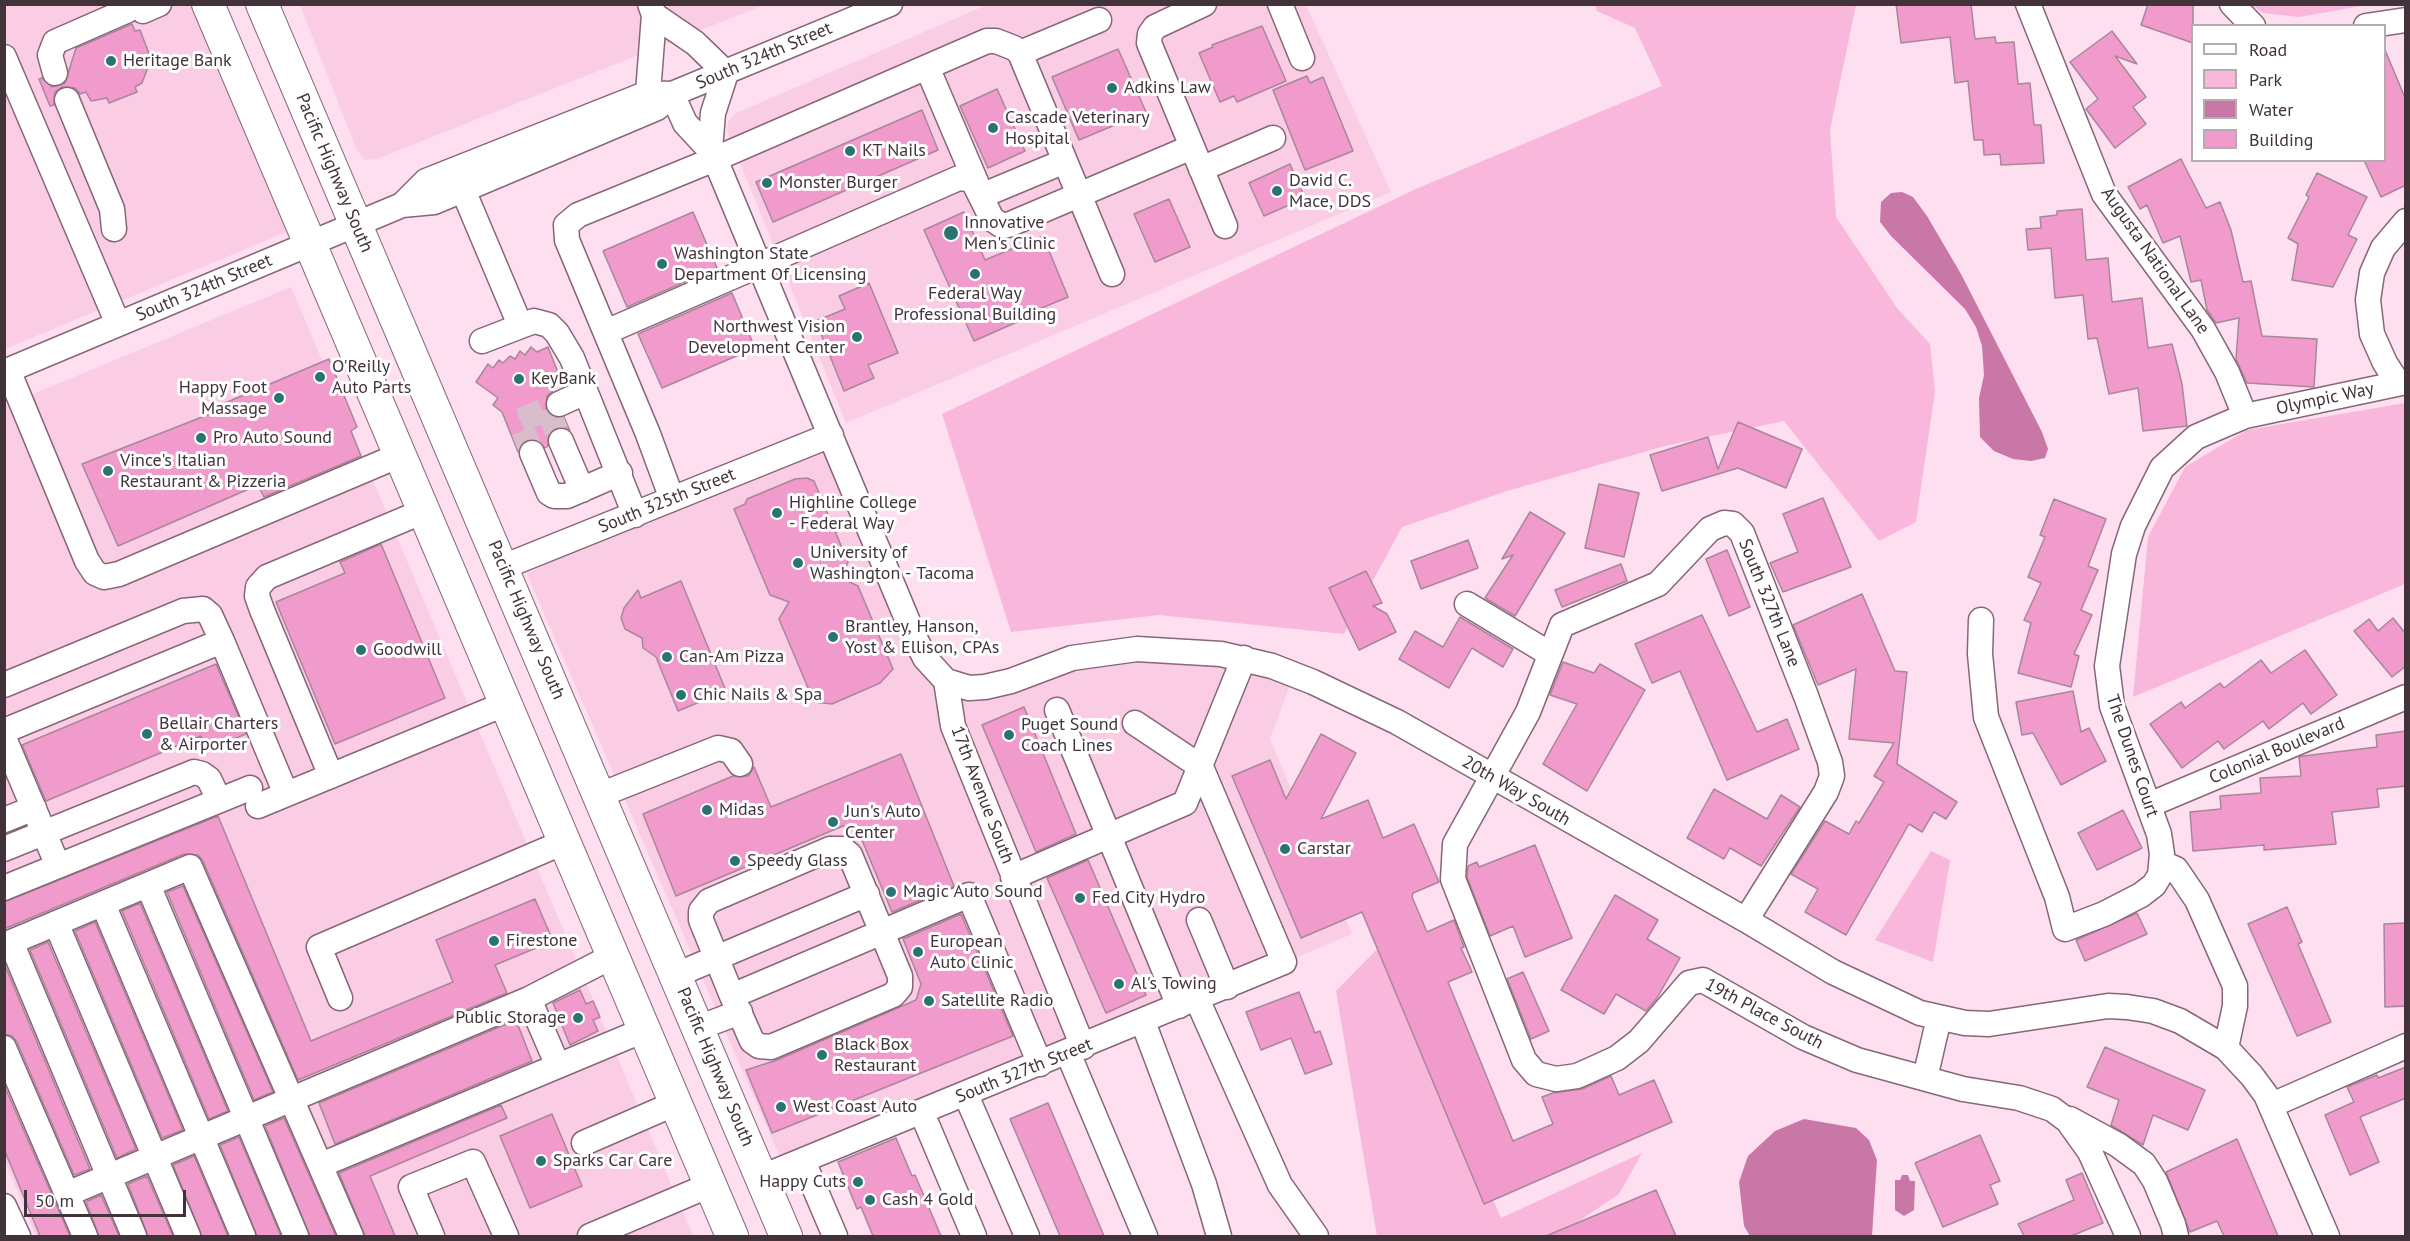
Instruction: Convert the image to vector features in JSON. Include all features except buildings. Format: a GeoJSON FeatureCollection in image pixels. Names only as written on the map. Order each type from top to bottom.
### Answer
{"type":"FeatureCollection","features":[{"type":"Feature","properties":{"kind":"main road"},"geometry":{"type":"LineString","coordinates":[[208,4],[507,702],[564,842],[732,1236]]}},
{"type":"Feature","properties":{"kind":"main road","name":"Pacific Highway South"},"geometry":{"type":"LineString","coordinates":[[262,4],[332,174],[356,224],[503,567],[786,1236]]}},
{"type":"Feature","properties":{"kind":"street","name":"South 324th Street"},"geometry":{"type":"LineString","coordinates":[[6,371],[402,205],[434,201],[463,190],[657,108],[672,94],[890,4]]}},
{"type":"Feature","properties":{"kind":"street"},"geometry":{"type":"LineString","coordinates":[[1204,4],[1155,27],[1149,39],[1225,226]]}},
{"type":"Feature","properties":{"kind":"street"},"geometry":{"type":"LineString","coordinates":[[1280,4],[1302,58]]}},
{"type":"Feature","properties":{"kind":"street","name":"Augusta National Lane"},"geometry":{"type":"LineString","coordinates":[[2028,4],[2104,194],[2203,329],[2227,372],[2245,416]]}},
{"type":"Feature","properties":{"kind":"street"},"geometry":{"type":"LineString","coordinates":[[2232,4],[2251,24]]}},
{"type":"Feature","properties":{"kind":"street"},"geometry":{"type":"LineString","coordinates":[[55,73],[50,53],[58,39],[143,9]]}},
{"type":"Feature","properties":{"kind":"street"},"geometry":{"type":"LineString","coordinates":[[652,10],[695,43],[726,73],[713,113],[713,154]]}},
{"type":"Feature","properties":{"kind":"street"},"geometry":{"type":"LineString","coordinates":[[648,93],[652,10]]}},
{"type":"Feature","properties":{"kind":"street"},"geometry":{"type":"LineString","coordinates":[[1020,53],[1099,20]]}},
{"type":"Feature","properties":{"kind":"street"},"geometry":{"type":"LineString","coordinates":[[2379,24],[2406,20]]}},
{"type":"Feature","properties":{"kind":"street"},"geometry":{"type":"LineString","coordinates":[[672,500],[648,434],[567,240],[566,225],[578,215],[713,154],[989,41],[1000,42],[1020,53],[1112,274]]}},
{"type":"Feature","properties":{"kind":"street"},"geometry":{"type":"LineString","coordinates":[[4,57],[118,324]]}},
{"type":"Feature","properties":{"kind":"street"},"geometry":{"type":"LineString","coordinates":[[927,67],[980,193],[992,219],[999,224],[1008,225],[1079,195],[1197,158],[1273,138]]}},
{"type":"Feature","properties":{"kind":"street","name":"South 324th Street"},"geometry":{"type":"LineString","coordinates":[[402,205],[426,181],[648,93],[672,94]]}},
{"type":"Feature","properties":{"kind":"street"},"geometry":{"type":"LineString","coordinates":[[672,94],[685,123],[713,154],[761,263],[914,636],[925,658],[946,681]]}},
{"type":"Feature","properties":{"kind":"street"},"geometry":{"type":"LineString","coordinates":[[67,100],[113,213],[114,229]]}},
{"type":"Feature","properties":{"kind":"street"},"geometry":{"type":"LineString","coordinates":[[980,193],[1065,161]]}},
{"type":"Feature","properties":{"kind":"street"},"geometry":{"type":"LineString","coordinates":[[606,332],[959,178],[968,179],[980,193]]}},
{"type":"Feature","properties":{"kind":"street"},"geometry":{"type":"LineString","coordinates":[[463,190],[520,325]]}},
{"type":"Feature","properties":{"kind":"street"},"geometry":{"type":"LineString","coordinates":[[2402,383],[2372,334],[2368,300],[2372,273],[2383,248],[2406,221]]}},
{"type":"Feature","properties":{"kind":"street"},"geometry":{"type":"LineString","coordinates":[[482,341],[520,325],[538,321],[549,325],[557,333],[569,353],[635,514]]}},
{"type":"Feature","properties":{"kind":"street"},"geometry":{"type":"LineString","coordinates":[[6,371],[87,561],[95,573],[104,577],[118,574],[400,455]]}},
{"type":"Feature","properties":{"kind":"street","name":"Olympic Way"},"geometry":{"type":"LineString","coordinates":[[2245,416],[2402,383]]}},
{"type":"Feature","properties":{"kind":"street"},"geometry":{"type":"LineString","coordinates":[[559,404],[585,392]]}},
{"type":"Feature","properties":{"kind":"street","name":"The Dunes Court"},"geometry":{"type":"LineString","coordinates":[[2162,863],[2160,841],[2149,805],[2118,726],[2108,687],[2109,647],[2124,554],[2148,494],[2170,458],[2196,437],[2245,416]]}},
{"type":"Feature","properties":{"kind":"street","name":"South 325th Street"},"geometry":{"type":"LineString","coordinates":[[503,567],[831,435]]}},
{"type":"Feature","properties":{"kind":"street"},"geometry":{"type":"LineString","coordinates":[[547,447],[575,493],[620,473]]}},
{"type":"Feature","properties":{"kind":"street"},"geometry":{"type":"LineString","coordinates":[[331,776],[262,610],[257,596],[258,587],[267,577],[424,511]]}},
{"type":"Feature","properties":{"kind":"street","name":"South 327th Lane"},"geometry":{"type":"LineString","coordinates":[[1491,777],[1528,712],[1562,626],[1658,584],[1716,525],[1730,523],[1742,533],[1806,696],[1830,762],[1832,776],[1830,786],[1746,920]]}},
{"type":"Feature","properties":{"kind":"street"},"geometry":{"type":"LineString","coordinates":[[1467,604],[1550,654]]}},
{"type":"Feature","properties":{"kind":"street"},"geometry":{"type":"LineString","coordinates":[[4,685],[195,608],[205,610],[210,615],[222,641],[286,795]]}},
{"type":"Feature","properties":{"kind":"street"},"geometry":{"type":"LineString","coordinates":[[1981,620],[1981,675],[1986,717],[2057,897],[2065,929],[2104,914],[2149,890],[2157,881],[2162,863],[2176,869],[2197,900],[2235,986],[2235,1006],[2226,1048]]}},
{"type":"Feature","properties":{"kind":"street"},"geometry":{"type":"LineString","coordinates":[[4,730],[222,641]]}},
{"type":"Feature","properties":{"kind":"street","name":"20th Way South"},"geometry":{"type":"LineString","coordinates":[[946,681],[969,688],[985,687],[1011,681],[1072,658],[1115,651],[1174,650],[1244,658],[1294,674],[1397,722],[1875,994],[1939,1018],[1989,1024],[2108,1006],[2147,1010],[2194,1027],[2226,1048],[2252,1076],[2272,1105],[2327,1236]]}},
{"type":"Feature","properties":{"kind":"street"},"geometry":{"type":"LineString","coordinates":[[1013,877],[1185,803],[1244,658]]}},
{"type":"Feature","properties":{"kind":"street","name":"17th Avenue South"},"geometry":{"type":"LineString","coordinates":[[946,681],[953,726],[1013,877],[1145,1236]]}},
{"type":"Feature","properties":{"kind":"street","name":"Colonial Boulevard"},"geometry":{"type":"LineString","coordinates":[[2149,805],[2406,697]]}},
{"type":"Feature","properties":{"kind":"street"},"geometry":{"type":"LineString","coordinates":[[4,888],[219,800],[286,795],[507,702]]}},
{"type":"Feature","properties":{"kind":"street"},"geometry":{"type":"LineString","coordinates":[[1057,710],[1109,836],[1188,1003],[1280,1185],[1316,1236]]}},
{"type":"Feature","properties":{"kind":"street"},"geometry":{"type":"LineString","coordinates":[[1135,723],[1201,767]]}},
{"type":"Feature","properties":{"kind":"street"},"geometry":{"type":"LineString","coordinates":[[4,738],[58,866]]}},
{"type":"Feature","properties":{"kind":"street"},"geometry":{"type":"LineString","coordinates":[[600,795],[718,748],[731,751],[740,764]]}},
{"type":"Feature","properties":{"kind":"street","name":"South 327th Street"},"geometry":{"type":"LineString","coordinates":[[762,1177],[1076,1050],[1284,962],[1201,767]]}},
{"type":"Feature","properties":{"kind":"street"},"geometry":{"type":"LineString","coordinates":[[4,849],[194,772],[209,779],[219,800]]}},
{"type":"Feature","properties":{"kind":"street","name":"19th Place South"},"geometry":{"type":"LineString","coordinates":[[1491,777],[1455,842],[1452,877],[1521,1054],[1536,1074],[1556,1079],[1570,1078],[1617,1058],[1645,1036],[1685,986],[1698,980],[1823,1046],[1857,1060],[1963,1089],[2036,1103],[2060,1114],[2084,1141],[2128,1236]]}},
{"type":"Feature","properties":{"kind":"street"},"geometry":{"type":"LineString","coordinates":[[4,820],[34,808]]}},
{"type":"Feature","properties":{"kind":"street"},"geometry":{"type":"LineString","coordinates":[[340,998],[319,947],[564,842]]}},
{"type":"Feature","properties":{"kind":"street"},"geometry":{"type":"LineString","coordinates":[[835,848],[848,852],[867,894],[900,976],[900,987],[893,995],[767,1048],[757,1046],[752,1041],[701,920],[704,905],[835,848]]}},
{"type":"Feature","properties":{"kind":"street"},"geometry":{"type":"LineString","coordinates":[[135,1236],[8,944],[190,867],[351,1236]]}},
{"type":"Feature","properties":{"kind":"street"},"geometry":{"type":"LineString","coordinates":[[148,885],[296,1236]]}},
{"type":"Feature","properties":{"kind":"street"},"geometry":{"type":"LineString","coordinates":[[676,975],[867,894]]}},
{"type":"Feature","properties":{"kind":"street"},"geometry":{"type":"LineString","coordinates":[[698,1028],[736,1004],[883,932],[969,896],[1040,1064]]}},
{"type":"Feature","properties":{"kind":"street"},"geometry":{"type":"LineString","coordinates":[[103,904],[243,1236]]}},
{"type":"Feature","properties":{"kind":"street"},"geometry":{"type":"LineString","coordinates":[[1199,920],[1227,987]]}},
{"type":"Feature","properties":{"kind":"street"},"geometry":{"type":"LineString","coordinates":[[56,923],[188,1236]]}},
{"type":"Feature","properties":{"kind":"street"},"geometry":{"type":"LineString","coordinates":[[67,1194],[529,999],[613,956]]}},
{"type":"Feature","properties":{"kind":"street"},"geometry":{"type":"LineString","coordinates":[[529,999],[558,1066]]}},
{"type":"Feature","properties":{"kind":"street"},"geometry":{"type":"LineString","coordinates":[[1925,1078],[1939,1018]]}},
{"type":"Feature","properties":{"kind":"street"},"geometry":{"type":"LineString","coordinates":[[1143,1022],[1204,1184],[1219,1236]]}},
{"type":"Feature","properties":{"kind":"street"},"geometry":{"type":"LineString","coordinates":[[321,1165],[644,1030]]}},
{"type":"Feature","properties":{"kind":"street"},"geometry":{"type":"LineString","coordinates":[[2272,1105],[2406,1046]]}},
{"type":"Feature","properties":{"kind":"street"},"geometry":{"type":"LineString","coordinates":[[4,1048],[85,1236]]}},
{"type":"Feature","properties":{"kind":"street"},"geometry":{"type":"LineString","coordinates":[[966,1095],[1027,1236]]}},
{"type":"Feature","properties":{"kind":"street"},"geometry":{"type":"LineString","coordinates":[[584,1143],[676,1103]]}},
{"type":"Feature","properties":{"kind":"street"},"geometry":{"type":"LineString","coordinates":[[922,1113],[974,1236]]}},
{"type":"Feature","properties":{"kind":"street"},"geometry":{"type":"LineString","coordinates":[[2060,1114],[2118,1144],[2144,1164],[2155,1181],[2176,1236]]}},
{"type":"Feature","properties":{"kind":"street"},"geometry":{"type":"LineString","coordinates":[[803,1161],[835,1236]]}},
{"type":"Feature","properties":{"kind":"street"},"geometry":{"type":"LineString","coordinates":[[432,1236],[411,1187],[473,1162],[506,1236]]}},
{"type":"Feature","properties":{"kind":"street"},"geometry":{"type":"LineString","coordinates":[[590,1236],[710,1185]]}},
{"type":"Feature","properties":{"kind":"street"},"geometry":{"type":"LineString","coordinates":[[4,1206],[18,1236]]}},
{"type":"Feature","properties":{"kind":"shaded area"},"geometry":{"type":"Polygon","coordinates":[[[5,5],[191,5],[289,231],[5,349],[5,5]]]}},
{"type":"Feature","properties":{"kind":"shaded area"},"geometry":{"type":"Polygon","coordinates":[[[300,5],[764,5],[377,159],[364,160],[356,148],[300,5]]]}},
{"type":"Feature","properties":{"kind":"shaded area"},"geometry":{"type":"Polygon","coordinates":[[[982,5],[1306,5],[1391,192],[846,423],[727,131],[728,122],[736,113],[982,7],[982,5]]]}},
{"type":"Feature","properties":{"kind":"shaded area"},"geometry":{"type":"Polygon","coordinates":[[[291,287],[693,1236],[36,1236],[4,1159],[4,406],[291,287]]]}},
{"type":"Feature","properties":{"kind":"shaded area"},"geometry":{"type":"Polygon","coordinates":[[[831,436],[914,636],[957,686],[1115,651],[1294,674],[1270,739],[1352,934],[1083,1047],[782,1162],[527,574],[675,498],[831,436]]]}},
{"type":"Feature","properties":{"kind":"green space"},"geometry":{"type":"Polygon","coordinates":[[[1595,5],[1856,5],[1830,130],[1836,217],[1897,308],[1930,344],[1935,391],[1916,522],[1879,541],[1784,421],[1665,446],[1507,491],[1402,527],[1344,634],[1159,615],[1011,632],[942,414],[1418,188],[1662,86],[1635,28],[1597,11],[1595,5]]]}},
{"type":"Feature","properties":{"kind":"green space"},"geometry":{"type":"Polygon","coordinates":[[[2252,5],[2367,5],[2299,17],[2263,13],[2252,5]]]}},
{"type":"Feature","properties":{"kind":"green space"},"geometry":{"type":"Polygon","coordinates":[[[2405,403],[2405,584],[2133,697],[2148,537],[2185,467],[2247,430],[2405,403]]]}},
{"type":"Feature","properties":{"kind":"green space"},"geometry":{"type":"Polygon","coordinates":[[[1931,851],[1950,860],[1933,962],[1875,940],[1931,851]]]}},
{"type":"Feature","properties":{"kind":"green space"},"geometry":{"type":"Polygon","coordinates":[[[1384,942],[1501,1218],[1642,1153],[1619,1194],[1557,1236],[1377,1236],[1336,991],[1384,942]]]}},
{"type":"Feature","properties":{"kind":"water"},"geometry":{"type":"Polygon","coordinates":[[[1902,192],[1913,197],[1927,216],[1961,274],[2042,432],[2048,449],[2045,458],[2031,461],[2013,459],[1994,451],[1980,437],[1979,398],[1984,375],[1982,346],[1976,327],[1965,309],[1891,236],[1880,222],[1881,202],[1891,193],[1902,192]]]}},
{"type":"Feature","properties":{"kind":"water"},"geometry":{"type":"Polygon","coordinates":[[[1804,1119],[1856,1128],[1869,1140],[1877,1160],[1872,1236],[1750,1236],[1744,1226],[1739,1182],[1748,1156],[1775,1131],[1804,1119]]]}},
{"type":"Feature","properties":{"kind":"water"},"geometry":{"type":"Polygon","coordinates":[[[1902,1175],[1908,1175],[1910,1181],[1915,1181],[1914,1210],[1904,1216],[1895,1210],[1895,1180],[1900,1180],[1902,1175]]]}},
{"type":"Feature","properties":{"kind":"tunnel"},"geometry":{"type":"LineString","coordinates":[[532,453],[519,421],[559,404]]}},
{"type":"Feature","properties":{"kind":"tunnel"},"geometry":{"type":"LineString","coordinates":[[547,409],[561,441]]}},
{"type":"Feature","properties":{"kind":"place","name":"Heritage Bank"},"geometry":{"type":"Point","coordinates":[111,61]}},
{"type":"Feature","properties":{"kind":"place","name":"Adkins Law"},"geometry":{"type":"Point","coordinates":[1112,88]}},
{"type":"Feature","properties":{"kind":"place","name":"Cascade Veterinary Hospital"},"geometry":{"type":"Point","coordinates":[993,128]}},
{"type":"Feature","properties":{"kind":"place","name":"KT Nails"},"geometry":{"type":"Point","coordinates":[850,151]}},
{"type":"Feature","properties":{"kind":"place","name":"Monster Burger"},"geometry":{"type":"Point","coordinates":[767,183]}},
{"type":"Feature","properties":{"kind":"place","name":"David C. Mace, DDS"},"geometry":{"type":"Point","coordinates":[1277,191]}},
{"type":"Feature","properties":{"kind":"place","name":"Innovative Men's Clinic"},"geometry":{"type":"Point","coordinates":[951,233]}},
{"type":"Feature","properties":{"kind":"place","name":"Washington State Department Of Licensing"},"geometry":{"type":"Point","coordinates":[662,264]}},
{"type":"Feature","properties":{"kind":"place","name":"Federal Way Professional Building"},"geometry":{"type":"Point","coordinates":[975,274]}},
{"type":"Feature","properties":{"kind":"place","name":"Northwest Vision Development Center"},"geometry":{"type":"Point","coordinates":[857,337]}},
{"type":"Feature","properties":{"kind":"place","name":"O'Reilly Auto Parts"},"geometry":{"type":"Point","coordinates":[320,377]}},
{"type":"Feature","properties":{"kind":"place","name":"KeyBank"},"geometry":{"type":"Point","coordinates":[519,379]}},
{"type":"Feature","properties":{"kind":"place","name":"Happy Foot Massage"},"geometry":{"type":"Point","coordinates":[279,398]}},
{"type":"Feature","properties":{"kind":"place","name":"Pro Auto Sound"},"geometry":{"type":"Point","coordinates":[201,438]}},
{"type":"Feature","properties":{"kind":"place","name":"Vince's Italian Restaurant & Pizzeria"},"geometry":{"type":"Point","coordinates":[108,471]}},
{"type":"Feature","properties":{"kind":"place","name":"Highline College - Federal Way"},"geometry":{"type":"Point","coordinates":[777,513]}},
{"type":"Feature","properties":{"kind":"place","name":"University of Washington - Tacoma"},"geometry":{"type":"Point","coordinates":[798,563]}},
{"type":"Feature","properties":{"kind":"place","name":"Brantley, Hanson, Yost & Ellison, CPAs"},"geometry":{"type":"Point","coordinates":[833,637]}},
{"type":"Feature","properties":{"kind":"place","name":"Goodwill"},"geometry":{"type":"Point","coordinates":[361,650]}},
{"type":"Feature","properties":{"kind":"place","name":"Can-Am Pizza"},"geometry":{"type":"Point","coordinates":[667,657]}},
{"type":"Feature","properties":{"kind":"place","name":"Chic Nails & Spa"},"geometry":{"type":"Point","coordinates":[681,695]}},
{"type":"Feature","properties":{"kind":"place","name":"Bellair Charters & Airporter"},"geometry":{"type":"Point","coordinates":[147,734]}},
{"type":"Feature","properties":{"kind":"place","name":"Puget Sound Coach Lines"},"geometry":{"type":"Point","coordinates":[1009,735]}},
{"type":"Feature","properties":{"kind":"place","name":"Midas"},"geometry":{"type":"Point","coordinates":[707,810]}},
{"type":"Feature","properties":{"kind":"place","name":"Jun's Auto Center"},"geometry":{"type":"Point","coordinates":[833,822]}},
{"type":"Feature","properties":{"kind":"place","name":"Carstar"},"geometry":{"type":"Point","coordinates":[1285,849]}},
{"type":"Feature","properties":{"kind":"place","name":"Speedy Glass"},"geometry":{"type":"Point","coordinates":[735,861]}},
{"type":"Feature","properties":{"kind":"place","name":"Magic Auto Sound"},"geometry":{"type":"Point","coordinates":[891,892]}},
{"type":"Feature","properties":{"kind":"place","name":"Fed City Hydro"},"geometry":{"type":"Point","coordinates":[1080,898]}},
{"type":"Feature","properties":{"kind":"place","name":"Firestone"},"geometry":{"type":"Point","coordinates":[494,941]}},
{"type":"Feature","properties":{"kind":"place","name":"European Auto Clinic"},"geometry":{"type":"Point","coordinates":[918,952]}},
{"type":"Feature","properties":{"kind":"place","name":"Al's Towing"},"geometry":{"type":"Point","coordinates":[1119,984]}},
{"type":"Feature","properties":{"kind":"place","name":"Satellite Radio"},"geometry":{"type":"Point","coordinates":[929,1001]}},
{"type":"Feature","properties":{"kind":"place","name":"Public Storage"},"geometry":{"type":"Point","coordinates":[578,1018]}},
{"type":"Feature","properties":{"kind":"place","name":"Black Box Restaurant"},"geometry":{"type":"Point","coordinates":[822,1055]}},
{"type":"Feature","properties":{"kind":"place","name":"West Coast Auto"},"geometry":{"type":"Point","coordinates":[781,1107]}},
{"type":"Feature","properties":{"kind":"place","name":"Sparks Car Care"},"geometry":{"type":"Point","coordinates":[541,1161]}},
{"type":"Feature","properties":{"kind":"place","name":"Happy Cuts"},"geometry":{"type":"Point","coordinates":[858,1182]}},
{"type":"Feature","properties":{"kind":"place","name":"Cash 4 Gold"},"geometry":{"type":"Point","coordinates":[870,1200]}}]}
